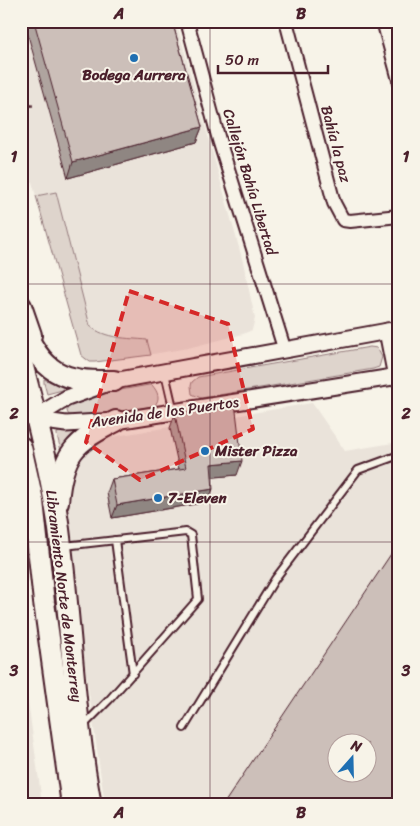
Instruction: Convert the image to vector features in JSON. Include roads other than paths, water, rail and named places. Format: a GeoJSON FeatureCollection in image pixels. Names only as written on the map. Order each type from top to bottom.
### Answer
{"type":"FeatureCollection","features":[{"type":"Feature","properties":{"kind":"main road"},"geometry":{"type":"LineString","coordinates":[[21,306],[28,355]]}},
{"type":"Feature","properties":{"kind":"main road"},"geometry":{"type":"LineString","coordinates":[[21,323],[28,355],[61,376],[86,382],[114,381]]}},
{"type":"Feature","properties":{"kind":"main road","name":"Libramiento Norte de Monterrey"},"geometry":{"type":"LineString","coordinates":[[28,355],[37,420],[58,522],[80,728],[91,805]]}},
{"type":"Feature","properties":{"kind":"main road"},"geometry":{"type":"LineString","coordinates":[[21,395],[27,410],[37,420],[33,435],[33,448],[46,529],[48,559],[44,602]]}},
{"type":"Feature","properties":{"kind":"main road"},"geometry":{"type":"LineString","coordinates":[[58,522],[59,488],[70,454],[88,436],[116,421]]}},
{"type":"Feature","properties":{"kind":"main road","name":"Libramiento Norte de Monterrey"},"geometry":{"type":"LineString","coordinates":[[21,447],[33,501],[44,602],[72,805]]}},
{"type":"Feature","properties":{"kind":"street","name":"Callejón Bahía Libertad"},"geometry":{"type":"LineString","coordinates":[[187,21],[219,140],[285,351]]}},
{"type":"Feature","properties":{"kind":"street","name":"Bahía la paz"},"geometry":{"type":"LineString","coordinates":[[286,21],[334,202],[340,216],[343,220],[350,221],[399,216]]}},
{"type":"Feature","properties":{"kind":"street"},"geometry":{"type":"LineString","coordinates":[[383,21],[399,80]]}},
{"type":"Feature","properties":{"kind":"street","name":"Avenida de los Puertos"},"geometry":{"type":"LineString","coordinates":[[37,420],[49,409],[67,398],[114,381],[393,330]]}},
{"type":"Feature","properties":{"kind":"street"},"geometry":{"type":"LineString","coordinates":[[393,330],[398,376]]}},
{"type":"Feature","properties":{"kind":"street","name":"Avenida de los Puertos"},"geometry":{"type":"LineString","coordinates":[[37,420],[72,424],[116,421],[398,376]]}},
{"type":"Feature","properties":{"kind":"lane"},"geometry":{"type":"LineString","coordinates":[[165,371],[174,412]]}},
{"type":"Feature","properties":{"kind":"lane"},"geometry":{"type":"LineString","coordinates":[[184,728],[275,579],[358,470],[399,455]]}},
{"type":"Feature","properties":{"kind":"lane"},"geometry":{"type":"LineString","coordinates":[[60,547],[186,532],[192,535],[198,599],[133,674],[80,728]]}},
{"type":"Feature","properties":{"kind":"lane"},"geometry":{"type":"LineString","coordinates":[[115,540],[133,674]]}},
{"type":"Feature","properties":{"kind":"place","name":"Bodega Aurrera"},"geometry":{"type":"Point","coordinates":[134,58]}},
{"type":"Feature","properties":{"kind":"place","name":"Mister Pizza"},"geometry":{"type":"Point","coordinates":[205,451]}},
{"type":"Feature","properties":{"kind":"place","name":"7-Eleven"},"geometry":{"type":"Point","coordinates":[158,498]}}]}
